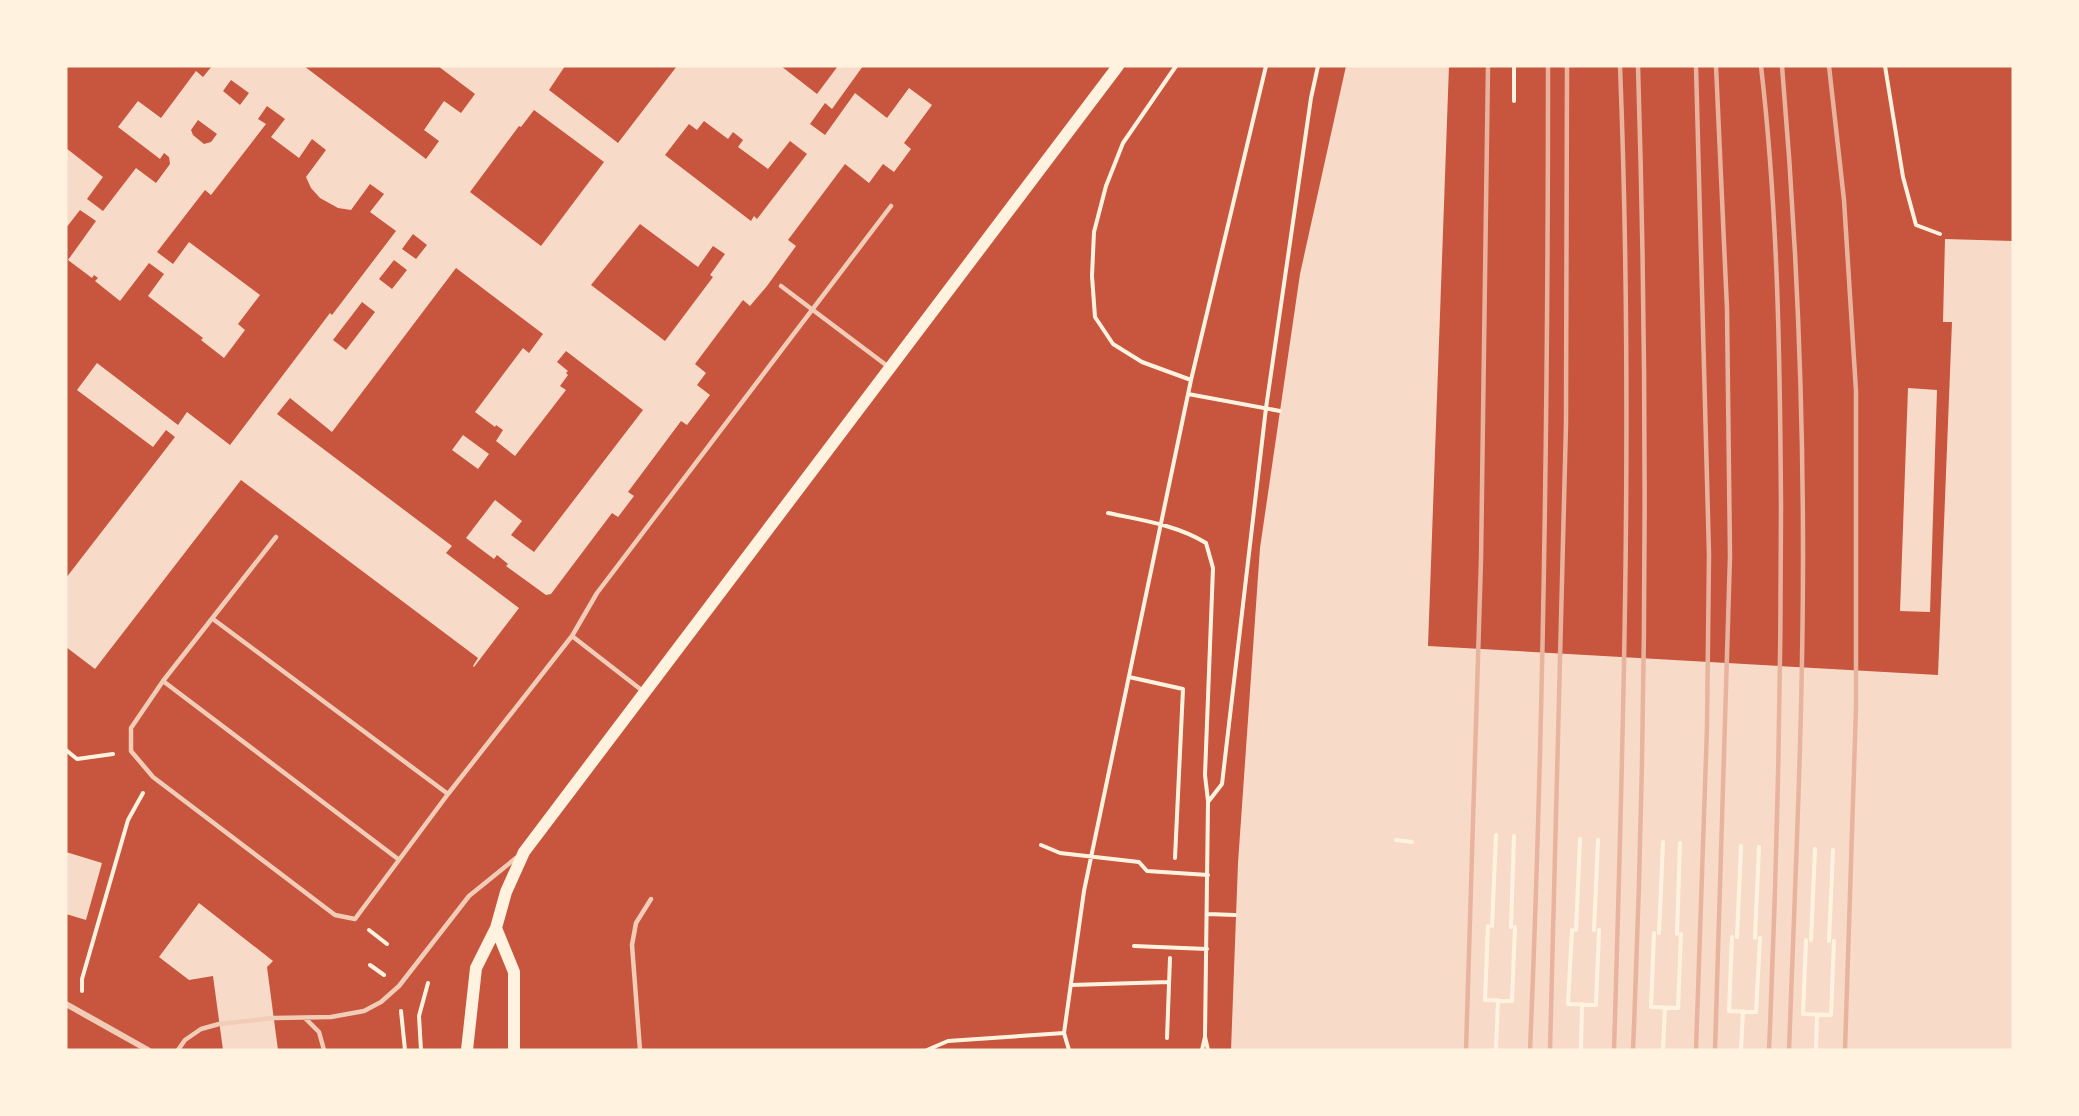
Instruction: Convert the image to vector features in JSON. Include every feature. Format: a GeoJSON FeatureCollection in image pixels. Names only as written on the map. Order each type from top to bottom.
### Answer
{"type":"FeatureCollection","features":[{"type":"Feature","properties":{"kind":"main road"},"geometry":{"type":"LineString","coordinates":[[468,1050],[476,968],[496,928],[506,892],[524,852],[1118,66]]}},
{"type":"Feature","properties":{"kind":"main road"},"geometry":{"type":"LineString","coordinates":[[496,928],[514,972],[514,1050]]}},
{"type":"Feature","properties":{"kind":"street"},"geometry":{"type":"LineString","coordinates":[[66,1004],[148,1050]]}},
{"type":"Feature","properties":{"kind":"lane"},"geometry":{"type":"LineString","coordinates":[[276,537],[163,681],[131,728],[131,752],[153,777],[335,915],[355,919],[398,859],[572,636],[597,593],[891,206]]}},
{"type":"Feature","properties":{"kind":"lane"},"geometry":{"type":"LineString","coordinates":[[781,286],[890,368]]}},
{"type":"Feature","properties":{"kind":"lane"},"geometry":{"type":"LineString","coordinates":[[213,619],[448,794]]}},
{"type":"Feature","properties":{"kind":"lane"},"geometry":{"type":"LineString","coordinates":[[572,636],[644,692]]}},
{"type":"Feature","properties":{"kind":"lane"},"geometry":{"type":"LineString","coordinates":[[163,681],[398,859]]}},
{"type":"Feature","properties":{"kind":"lane"},"geometry":{"type":"LineString","coordinates":[[178,1050],[185,1040],[201,1029],[219,1024],[274,1018],[331,1017],[364,1011],[381,1002],[399,986],[469,896],[524,852]]}},
{"type":"Feature","properties":{"kind":"lane"},"geometry":{"type":"LineString","coordinates":[[640,1050],[632,945],[636,923],[651,899]]}},
{"type":"Feature","properties":{"kind":"lane"},"geometry":{"type":"LineString","coordinates":[[305,1018],[319,1032],[324,1050]]}},
{"type":"Feature","properties":{"kind":"path"},"geometry":{"type":"LineString","coordinates":[[1176,66],[1124,143],[1106,186],[1094,232],[1092,276],[1095,317],[1113,344],[1142,362],[1191,380]]}},
{"type":"Feature","properties":{"kind":"path"},"geometry":{"type":"LineString","coordinates":[[1069,1050],[1064,1033],[1084,891],[1191,380],[1266,66]]}},
{"type":"Feature","properties":{"kind":"path"},"geometry":{"type":"LineString","coordinates":[[1208,802],[1222,784],[1266,408],[1311,98],[1318,66]]}},
{"type":"Feature","properties":{"kind":"path"},"geometry":{"type":"LineString","coordinates":[[1514,101],[1515,66]]}},
{"type":"Feature","properties":{"kind":"path"},"geometry":{"type":"LineString","coordinates":[[1885,66],[1903,177],[1916,225],[1940,234]]}},
{"type":"Feature","properties":{"kind":"path"},"geometry":{"type":"LineString","coordinates":[[1188,394],[1280,411]]}},
{"type":"Feature","properties":{"kind":"path"},"geometry":{"type":"LineString","coordinates":[[1108,513],[1161,525],[1192,535],[1206,543],[1213,568],[1205,775],[1208,802],[1208,915],[1205,1037],[1202,1050]]}},
{"type":"Feature","properties":{"kind":"path"},"geometry":{"type":"LineString","coordinates":[[1129,676],[1183,689],[1175,858]]}},
{"type":"Feature","properties":{"kind":"path"},"geometry":{"type":"LineString","coordinates":[[66,750],[76,759],[131,752]]}},
{"type":"Feature","properties":{"kind":"path"},"geometry":{"type":"LineString","coordinates":[[82,1012],[82,979],[128,820],[153,777]]}},
{"type":"Feature","properties":{"kind":"path"},"geometry":{"type":"LineString","coordinates":[[1496,835],[1485,1000],[1512,1001],[1514,836]]}},
{"type":"Feature","properties":{"kind":"path"},"geometry":{"type":"LineString","coordinates":[[1580,839],[1568,1004],[1596,1005],[1598,840]]}},
{"type":"Feature","properties":{"kind":"path"},"geometry":{"type":"LineString","coordinates":[[1396,840],[1412,842]]}},
{"type":"Feature","properties":{"kind":"path"},"geometry":{"type":"LineString","coordinates":[[1663,843],[1651,1007],[1665,1008],[1678,1008],[1680,843]]}},
{"type":"Feature","properties":{"kind":"path"},"geometry":{"type":"LineString","coordinates":[[1041,845],[1060,853],[1139,862],[1148,871],[1208,875]]}},
{"type":"Feature","properties":{"kind":"path"},"geometry":{"type":"LineString","coordinates":[[1741,846],[1729,1011],[1756,1012],[1759,847]]}},
{"type":"Feature","properties":{"kind":"path"},"geometry":{"type":"LineString","coordinates":[[1815,849],[1803,1014],[1817,1015],[1831,1015],[1833,850]]}},
{"type":"Feature","properties":{"kind":"path"},"geometry":{"type":"LineString","coordinates":[[1208,915],[1236,915]]}},
{"type":"Feature","properties":{"kind":"path"},"geometry":{"type":"LineString","coordinates":[[1134,946],[1207,949]]}},
{"type":"Feature","properties":{"kind":"path"},"geometry":{"type":"LineString","coordinates":[[421,1050],[419,1016],[422,998],[436,966],[422,958]]}},
{"type":"Feature","properties":{"kind":"path"},"geometry":{"type":"LineString","coordinates":[[1167,1038],[1170,958]]}},
{"type":"Feature","properties":{"kind":"path"},"geometry":{"type":"LineString","coordinates":[[1071,985],[1169,982]]}},
{"type":"Feature","properties":{"kind":"path"},"geometry":{"type":"LineString","coordinates":[[1496,1050],[1498,1000]]}},
{"type":"Feature","properties":{"kind":"path"},"geometry":{"type":"LineString","coordinates":[[1581,1050],[1582,1004]]}},
{"type":"Feature","properties":{"kind":"path"},"geometry":{"type":"LineString","coordinates":[[1663,1050],[1665,1008]]}},
{"type":"Feature","properties":{"kind":"path"},"geometry":{"type":"LineString","coordinates":[[1741,1050],[1743,1011]]}},
{"type":"Feature","properties":{"kind":"path"},"geometry":{"type":"LineString","coordinates":[[1816,1050],[1817,1015]]}},
{"type":"Feature","properties":{"kind":"path"},"geometry":{"type":"LineString","coordinates":[[402,1030],[405,1050]]}},
{"type":"Feature","properties":{"kind":"path"},"geometry":{"type":"LineString","coordinates":[[927,1050],[948,1041],[1064,1033]]}},
{"type":"Feature","properties":{"kind":"path"},"geometry":{"type":"LineString","coordinates":[[1205,1037],[1208,1050]]}},
{"type":"Feature","properties":{"kind":"building"},"geometry":{"type":"Polygon","coordinates":[[[212,66],[304,66],[426,159],[439,141],[424,130],[444,101],[461,113],[475,94],[438,66],[565,66],[549,90],[618,143],[677,66],[781,66],[817,94],[838,66],[863,66],[832,109],[825,103],[810,124],[825,135],[855,93],[887,118],[909,88],[932,105],[904,143],[911,149],[894,172],[883,164],[869,183],[845,164],[788,240],[796,246],[767,286],[750,306],[743,300],[695,364],[706,373],[697,385],[710,395],[687,425],[681,421],[628,492],[634,496],[618,517],[612,513],[551,594],[546,595],[506,566],[508,564],[497,555],[494,559],[466,538],[495,500],[522,521],[511,535],[534,552],[643,410],[566,351],[557,362],[568,371],[566,373],[568,375],[560,386],[566,390],[515,456],[496,441],[503,430],[496,425],[495,427],[475,412],[523,348],[529,353],[543,334],[456,268],[332,432],[290,398],[277,414],[452,546],[446,553],[519,608],[474,667],[478,658],[241,480],[95,669],[66,647],[66,578],[175,437],[166,430],[153,447],[77,390],[97,363],[178,425],[187,412],[230,445],[330,313],[332,315],[396,231],[370,212],[384,194],[370,184],[351,210],[338,208],[320,198],[311,188],[306,177],[326,150],[312,139],[299,158],[271,137],[285,119],[267,106],[258,119],[266,124],[211,195],[205,190],[157,252],[173,264],[189,242],[260,295],[238,324],[245,330],[224,358],[201,340],[203,338],[148,296],[164,274],[149,263],[120,301],[95,281],[98,278],[94,275],[92,278],[68,260],[96,221],[80,210],[66,228],[66,148],[103,177],[87,199],[103,211],[136,168],[156,183],[170,164],[169,157],[164,153],[160,159],[118,127],[138,101],[161,118],[196,71],[203,77],[212,66]],[[231,80],[223,91],[240,105],[249,93],[231,80]],[[534,110],[521,127],[519,126],[470,192],[541,246],[604,162],[534,110]],[[198,120],[191,130],[193,135],[204,144],[211,142],[217,134],[198,120]],[[704,121],[697,130],[689,124],[665,155],[751,221],[754,216],[757,219],[807,154],[790,141],[768,169],[738,147],[743,140],[733,132],[728,139],[704,121]],[[640,224],[591,285],[665,341],[713,277],[710,275],[725,254],[713,246],[698,267],[640,224]],[[413,234],[402,249],[416,259],[427,245],[413,234]],[[394,260],[379,279],[392,289],[407,270],[394,260]],[[362,302],[333,340],[346,350],[375,312],[362,302]]]}},
{"type":"Feature","properties":{"kind":"building"},"geometry":{"type":"Polygon","coordinates":[[[1346,66],[1449,66],[1428,646],[1938,675],[1952,322],[1943,322],[1945,239],[2013,241],[2013,1050],[1231,1050],[1238,863],[1260,548],[1300,274],[1346,66]]]}},
{"type":"Feature","properties":{"kind":"building"},"geometry":{"type":"Polygon","coordinates":[[[1908,388],[1937,390],[1930,612],[1900,611],[1908,388]]]}},
{"type":"Feature","properties":{"kind":"building"},"geometry":{"type":"Polygon","coordinates":[[[463,435],[489,454],[478,469],[452,450],[463,435]]]}},
{"type":"Feature","properties":{"kind":"building"},"geometry":{"type":"Polygon","coordinates":[[[66,852],[102,863],[86,920],[66,914],[66,852]]]}},
{"type":"Feature","properties":{"kind":"building"},"geometry":{"type":"Polygon","coordinates":[[[199,903],[273,961],[267,967],[278,1050],[223,1050],[213,976],[189,980],[159,957],[199,903]]]}},
{"type":"Feature","properties":{"kind":"railway"},"geometry":{"type":"LineString","coordinates":[[1466,1050],[1481,560],[1488,66]]}},
{"type":"Feature","properties":{"kind":"railway"},"geometry":{"type":"LineString","coordinates":[[1530,1050],[1539,804],[1544,558],[1548,66]]}},
{"type":"Feature","properties":{"kind":"railway"},"geometry":{"type":"LineString","coordinates":[[1550,1050],[1566,424],[1567,66]]}},
{"type":"Feature","properties":{"kind":"railway"},"geometry":{"type":"LineString","coordinates":[[1614,1050],[1626,558],[1626,312],[1620,66]]}},
{"type":"Feature","properties":{"kind":"railway"},"geometry":{"type":"LineString","coordinates":[[1633,1050],[1638,927],[1645,558],[1638,66]]}},
{"type":"Feature","properties":{"kind":"railway"},"geometry":{"type":"LineString","coordinates":[[1696,66],[1709,555],[1707,727],[1696,1050]]}},
{"type":"Feature","properties":{"kind":"railway"},"geometry":{"type":"LineString","coordinates":[[1715,1050],[1730,556],[1727,309],[1716,66]]}},
{"type":"Feature","properties":{"kind":"railway"},"geometry":{"type":"LineString","coordinates":[[1761,66],[1775,231],[1781,506],[1778,778],[1769,1050]]}},
{"type":"Feature","properties":{"kind":"railway"},"geometry":{"type":"LineString","coordinates":[[1782,66],[1795,249],[1803,494],[1800,741],[1789,1050]]}},
{"type":"Feature","properties":{"kind":"railway"},"geometry":{"type":"LineString","coordinates":[[1829,66],[1844,200],[1856,391],[1856,707],[1845,1050]]}}]}
